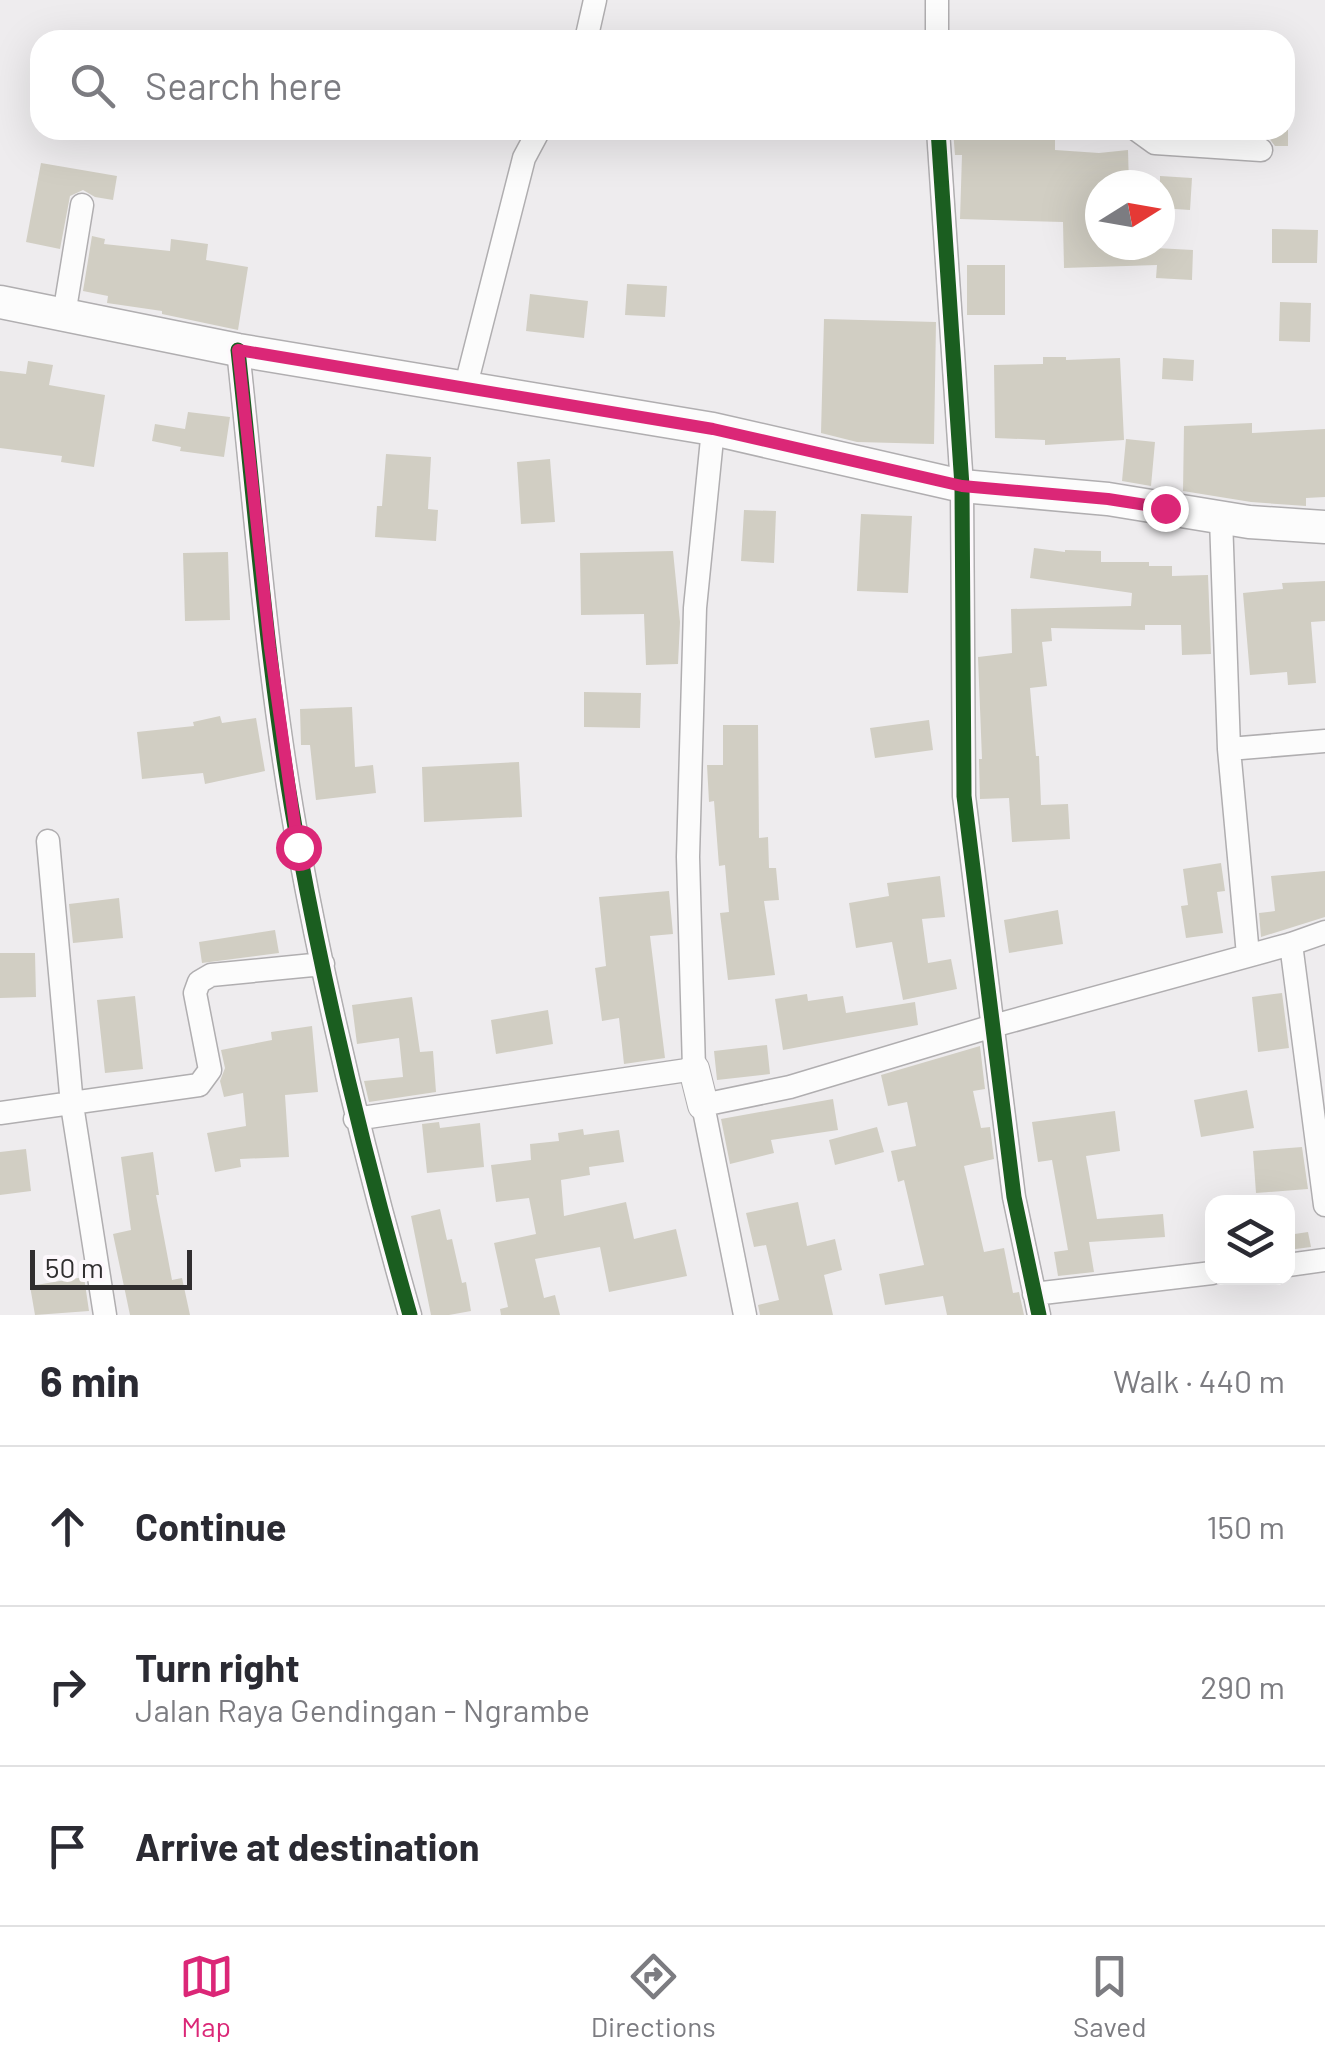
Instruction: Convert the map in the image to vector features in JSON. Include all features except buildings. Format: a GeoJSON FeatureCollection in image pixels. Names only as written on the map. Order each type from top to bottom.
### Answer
{"type":"FeatureCollection","features":[{"type":"Feature","properties":{"kind":"main road"},"geometry":{"type":"LineString","coordinates":[[0,302],[238,350],[713,429],[962,486],[1108,499],[1221,518],[1325,527]]}},
{"type":"Feature","properties":{"kind":"street"},"geometry":{"type":"LineString","coordinates":[[588,30],[595,0]]}},
{"type":"Feature","properties":{"kind":"street"},"geometry":{"type":"LineString","coordinates":[[937,0],[937,30]]}},
{"type":"Feature","properties":{"kind":"street"},"geometry":{"type":"LineString","coordinates":[[465,390],[524,158],[534,140]]}},
{"type":"Feature","properties":{"kind":"street"},"geometry":{"type":"LineString","coordinates":[[939,140],[962,486],[964,796],[1014,1197],[1036,1305],[1205,1275]]}},
{"type":"Feature","properties":{"kind":"street"},"geometry":{"type":"LineString","coordinates":[[1151,140],[1261,150]]}},
{"type":"Feature","properties":{"kind":"street"},"geometry":{"type":"LineString","coordinates":[[64,315],[82,205]]}},
{"type":"Feature","properties":{"kind":"street"},"geometry":{"type":"LineString","coordinates":[[238,350],[298,847],[355,1119],[410,1315]]}},
{"type":"Feature","properties":{"kind":"street"},"geometry":{"type":"LineString","coordinates":[[713,429],[695,608],[688,857],[694,1070],[745,1315]]}},
{"type":"Feature","properties":{"kind":"street"},"geometry":{"type":"LineString","coordinates":[[1221,518],[1228,750],[1248,955]]}},
{"type":"Feature","properties":{"kind":"street"},"geometry":{"type":"LineString","coordinates":[[1228,750],[1325,742]]}},
{"type":"Feature","properties":{"kind":"street"},"geometry":{"type":"LineString","coordinates":[[48,842],[72,1105],[105,1315]]}},
{"type":"Feature","properties":{"kind":"street"},"geometry":{"type":"LineString","coordinates":[[703,1105],[790,1087],[1325,932]]}},
{"type":"Feature","properties":{"kind":"street"},"geometry":{"type":"LineString","coordinates":[[1290,944],[1325,1205]]}},
{"type":"Feature","properties":{"kind":"street"},"geometry":{"type":"LineString","coordinates":[[0,1114],[199,1086],[210,1070],[195,993],[204,979],[210,975],[323,964]]}},
{"type":"Feature","properties":{"kind":"street"},"geometry":{"type":"LineString","coordinates":[[355,1119],[694,1070]]}},
{"type":"Feature","properties":{"kind":"street"},"geometry":{"type":"LineString","coordinates":[[1295,1263],[1325,1260]]}},
{"type":"Feature","properties":{"kind":"cycle path"},"geometry":{"type":"LineString","coordinates":[[939,140],[962,486],[964,796],[1014,1197],[1039,1315]]}},
{"type":"Feature","properties":{"kind":"cycle path"},"geometry":{"type":"LineString","coordinates":[[238,350],[271,662],[299,849],[349,1083],[410,1315]]}},
{"type":"Feature","properties":{"kind":"route"},"geometry":{"type":"LineString","coordinates":[[298,847],[270,648],[238,350],[713,429],[962,486],[1165,508]]}}]}
